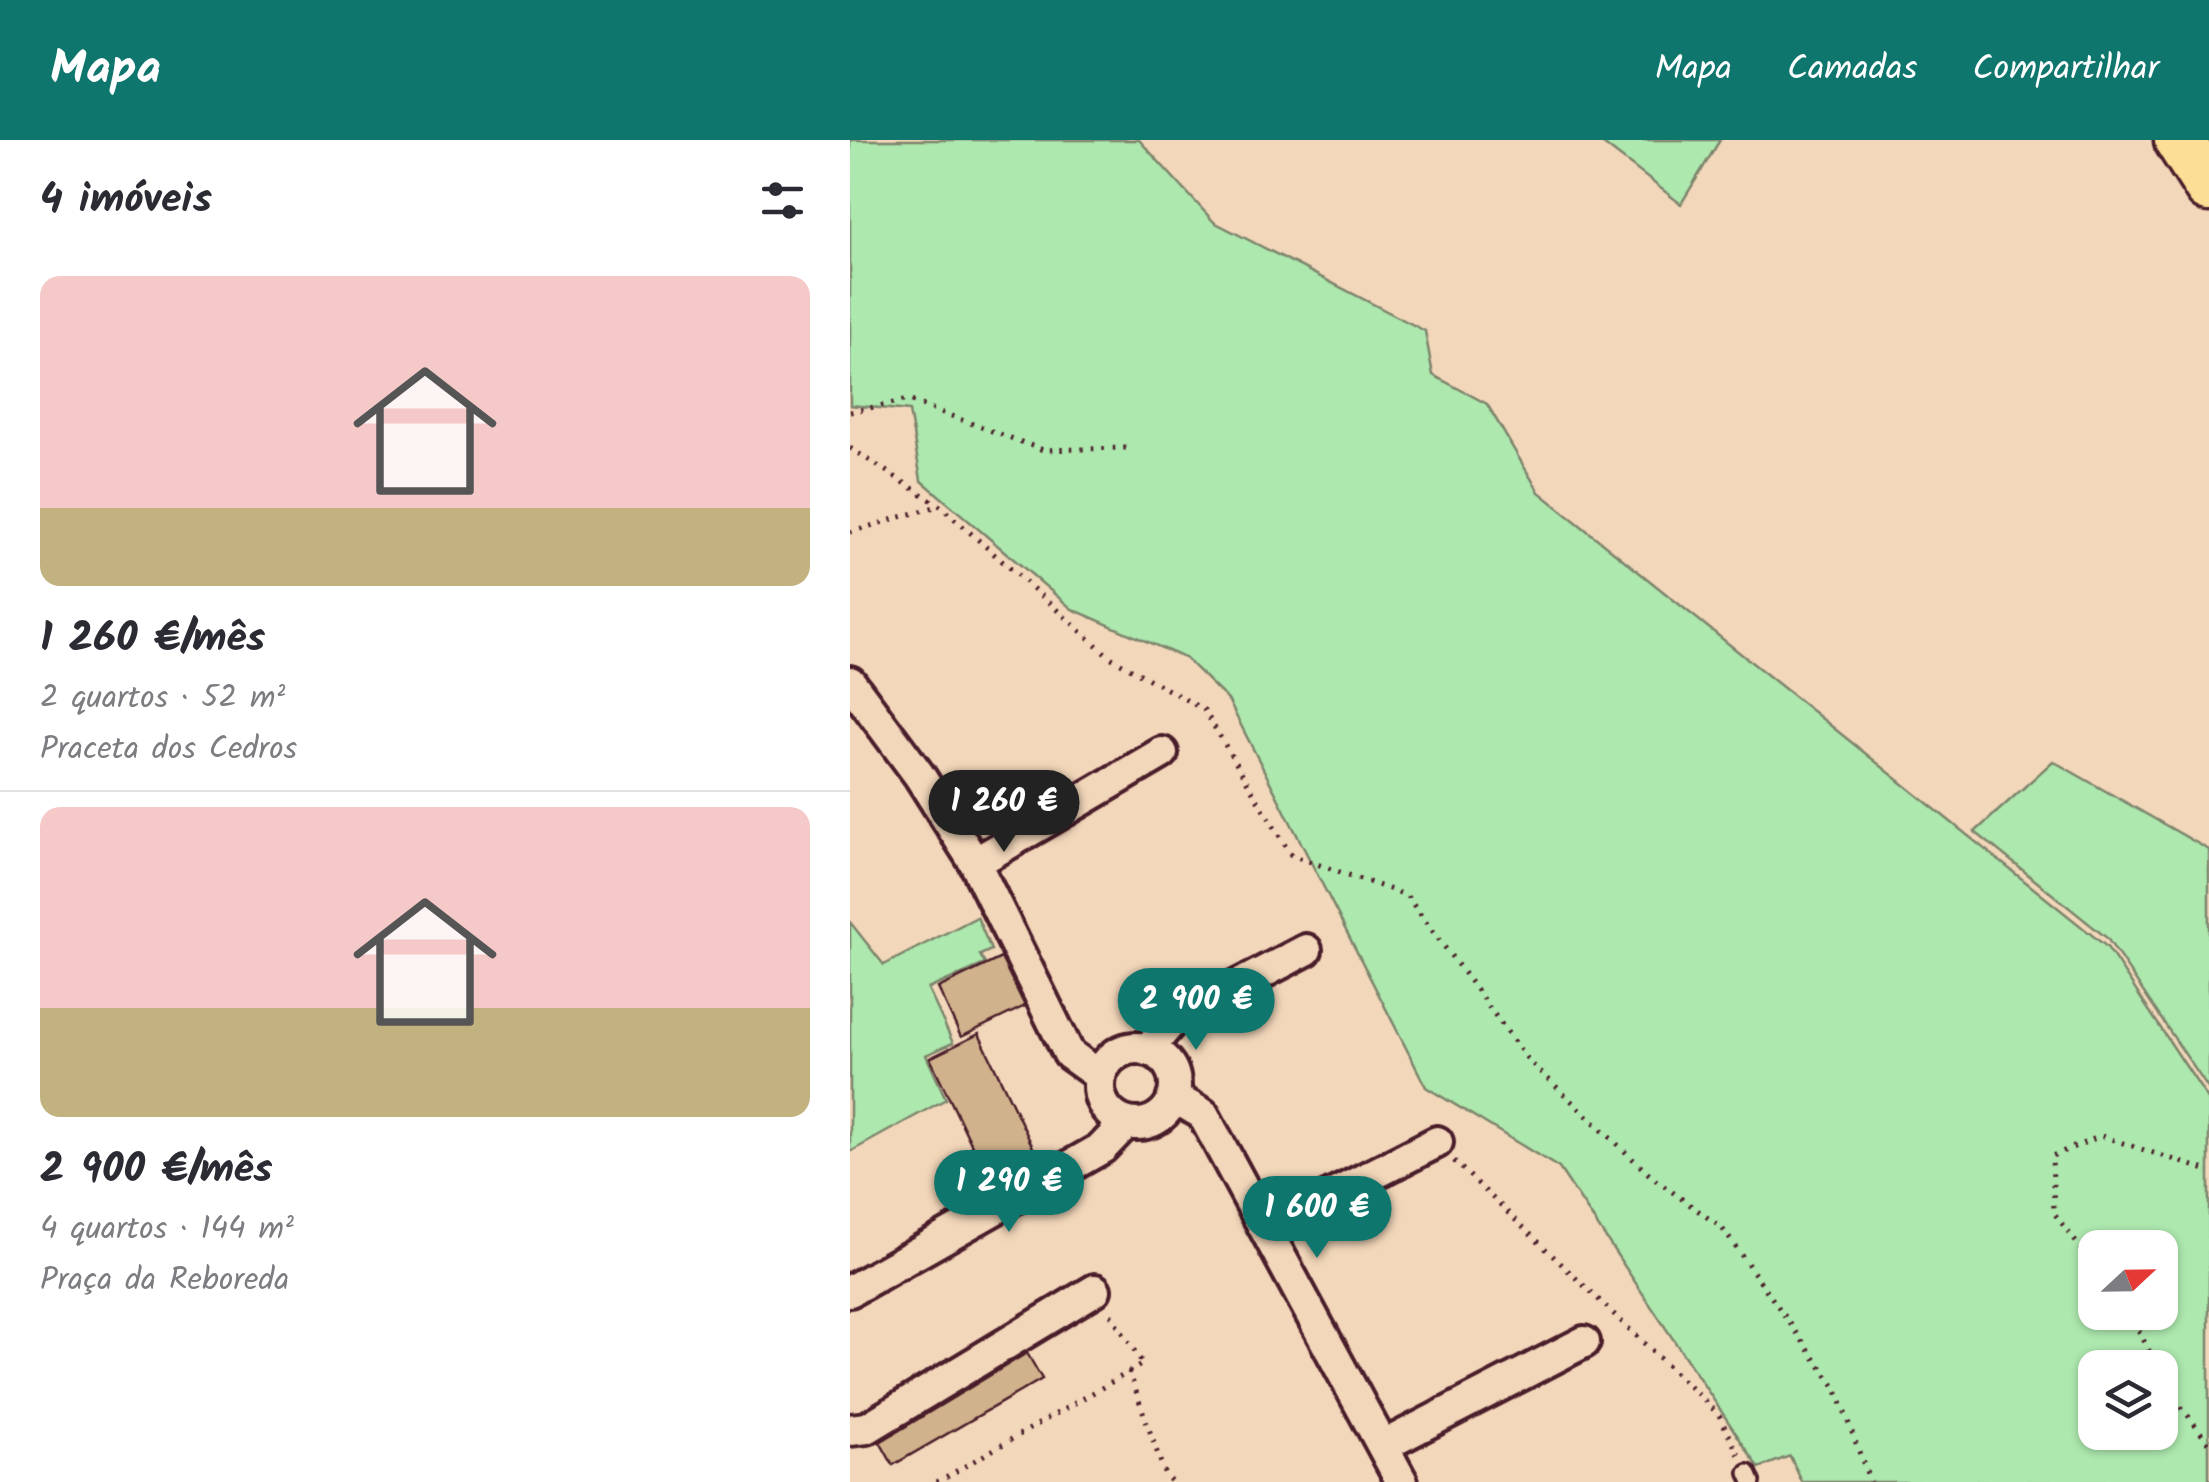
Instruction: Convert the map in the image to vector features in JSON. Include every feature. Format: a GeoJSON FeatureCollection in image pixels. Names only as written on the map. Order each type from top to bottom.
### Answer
{"type":"FeatureCollection","features":[{"type":"Feature","properties":{"kind":"main road"},"geometry":{"type":"LineString","coordinates":[[2179,140],[2209,187]]}},
{"type":"Feature","properties":{"kind":"main road"},"geometry":{"type":"LineString","coordinates":[[2195,140],[2209,164]]}},
{"type":"Feature","properties":{"kind":"street"},"geometry":{"type":"LineString","coordinates":[[855,698],[919,775],[974,863],[1069,1054],[1100,1076]]}},
{"type":"Feature","properties":{"kind":"street"},"geometry":{"type":"LineString","coordinates":[[974,863],[1162,753]]}},
{"type":"Feature","properties":{"kind":"street"},"geometry":{"type":"LineString","coordinates":[[1147,1050],[1174,1019],[1306,950]]}},
{"type":"Feature","properties":{"kind":"street"},"geometry":{"type":"LineString","coordinates":[[1147,1050],[1160,1056],[1170,1068],[1173,1097],[1155,1120],[1126,1123],[1108,1111],[1101,1100],[1100,1076],[1118,1052],[1147,1050]]}},
{"type":"Feature","properties":{"kind":"street"},"geometry":{"type":"LineString","coordinates":[[1173,1097],[1203,1114],[1402,1482]]}},
{"type":"Feature","properties":{"kind":"street"},"geometry":{"type":"LineString","coordinates":[[850,1290],[1102,1148],[1126,1123]]}},
{"type":"Feature","properties":{"kind":"street"},"geometry":{"type":"LineString","coordinates":[[1266,1229],[1437,1142]]}},
{"type":"Feature","properties":{"kind":"street"},"geometry":{"type":"LineString","coordinates":[[850,1430],[867,1428],[1095,1290]]}},
{"type":"Feature","properties":{"kind":"street"},"geometry":{"type":"LineString","coordinates":[[1383,1446],[1584,1342]]}},
{"type":"Feature","properties":{"kind":"path"},"geometry":{"type":"LineString","coordinates":[[850,412],[908,400],[1044,450],[1126,448]]}},
{"type":"Feature","properties":{"kind":"path"},"geometry":{"type":"LineString","coordinates":[[850,448],[939,506],[1110,657],[1204,710],[1291,855],[1406,895],[1528,1060],[1653,1178],[1722,1228],[1836,1388],[1870,1482]]}},
{"type":"Feature","properties":{"kind":"path"},"geometry":{"type":"LineString","coordinates":[[850,532],[939,506]]}},
{"type":"Feature","properties":{"kind":"path"},"geometry":{"type":"LineString","coordinates":[[2078,1245],[2054,1213],[2052,1156],[2101,1136],[2209,1171]]}},
{"type":"Feature","properties":{"kind":"path"},"geometry":{"type":"LineString","coordinates":[[1437,1142],[1718,1415],[1750,1478]]}},
{"type":"Feature","properties":{"kind":"path"},"geometry":{"type":"LineString","coordinates":[[938,1482],[1143,1364],[1095,1290]]}},
{"type":"Feature","properties":{"kind":"path"},"geometry":{"type":"LineString","coordinates":[[1129,1372],[1168,1480]]}},
{"type":"Feature","properties":{"kind":"path"},"geometry":{"type":"LineString","coordinates":[[2178,1403],[2209,1444]]}},
{"type":"Feature","properties":{"kind":"green space"},"geometry":{"type":"Polygon","coordinates":[[[850,140],[1139,140],[1214,222],[1425,331],[1433,375],[1487,404],[1539,492],[2107,947],[2209,1101],[2209,1482],[1802,1482],[1790,1456],[1759,1468],[1559,1168],[1426,1087],[1228,700],[1185,658],[1072,609],[921,480],[909,411],[850,405],[850,140]]]}},
{"type":"Feature","properties":{"kind":"green space"},"geometry":{"type":"Polygon","coordinates":[[[1598,140],[1720,140],[1681,204],[1598,140]]]}},
{"type":"Feature","properties":{"kind":"green space"},"geometry":{"type":"Polygon","coordinates":[[[2053,761],[2209,850],[2209,1090],[2107,938],[1975,832],[2053,761]]]}},
{"type":"Feature","properties":{"kind":"green space"},"geometry":{"type":"Polygon","coordinates":[[[977,917],[991,950],[980,955],[985,964],[928,989],[953,1043],[926,1055],[946,1099],[850,1152],[850,922],[884,965],[977,917]]]}},
{"type":"Feature","properties":{"kind":"building"},"geometry":{"type":"Polygon","coordinates":[[[1001,958],[1025,1006],[961,1037],[938,988],[1001,958]]]}},
{"type":"Feature","properties":{"kind":"building"},"geometry":{"type":"Polygon","coordinates":[[[979,1034],[1040,1162],[992,1187],[930,1058],[979,1034]]]}},
{"type":"Feature","properties":{"kind":"building"},"geometry":{"type":"Polygon","coordinates":[[[1027,1353],[1042,1379],[893,1465],[880,1442],[1027,1353]]]}}]}
